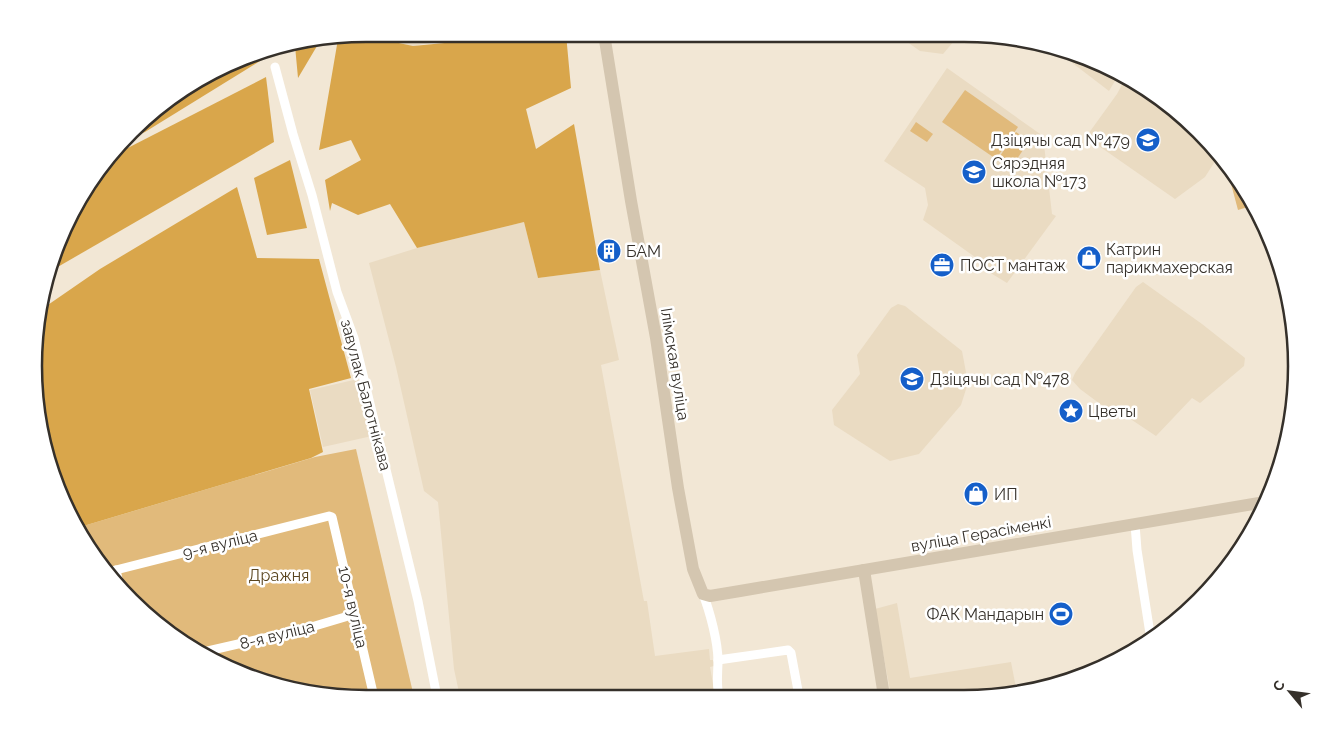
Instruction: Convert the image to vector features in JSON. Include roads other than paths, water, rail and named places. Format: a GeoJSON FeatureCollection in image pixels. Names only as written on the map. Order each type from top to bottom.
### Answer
{"type":"FeatureCollection","features":[{"type":"Feature","properties":{"kind":"street","name":"Ілімская вуліца"},"geometry":{"type":"LineString","coordinates":[[605,42],[631,201],[656,338],[678,488],[693,569],[709,611],[718,660],[716,675],[718,690]]}},
{"type":"Feature","properties":{"kind":"street","name":"завулак Балотнікава"},"geometry":{"type":"LineString","coordinates":[[276,67],[335,286],[354,338],[418,601],[437,690]]}},
{"type":"Feature","properties":{"kind":"street","name":"вуліца Герасіменкі"},"geometry":{"type":"LineString","coordinates":[[703,594],[710,596],[1257,503]]}},
{"type":"Feature","properties":{"kind":"street","name":"9-я вуліца"},"geometry":{"type":"LineString","coordinates":[[115,570],[320,518],[332,517]]}},
{"type":"Feature","properties":{"kind":"street","name":"10-я вуліца"},"geometry":{"type":"LineString","coordinates":[[332,517],[372,690]]}},
{"type":"Feature","properties":{"kind":"street"},"geometry":{"type":"LineString","coordinates":[[1135,524],[1137,550],[1150,631]]}},
{"type":"Feature","properties":{"kind":"street"},"geometry":{"type":"LineString","coordinates":[[864,570],[883,690]]}},
{"type":"Feature","properties":{"kind":"street","name":"8-я вуліца"},"geometry":{"type":"LineString","coordinates":[[212,650],[308,628],[354,614]]}},
{"type":"Feature","properties":{"kind":"street"},"geometry":{"type":"LineString","coordinates":[[718,660],[785,650],[791,653],[798,690]]}},
{"type":"Feature","properties":{"kind":"place","name":"Дзіцячы сад №479"},"geometry":{"type":"Point","coordinates":[1148,140]}},
{"type":"Feature","properties":{"kind":"place","name":"Сярэдняя школа №173"},"geometry":{"type":"Point","coordinates":[974,172]}},
{"type":"Feature","properties":{"kind":"place","name":"БАМ"},"geometry":{"type":"Point","coordinates":[609,251]}},
{"type":"Feature","properties":{"kind":"place","name":"Катрин парикмахерская"},"geometry":{"type":"Point","coordinates":[1089,258]}},
{"type":"Feature","properties":{"kind":"place","name":"ПОСТ мантаж"},"geometry":{"type":"Point","coordinates":[942,265]}},
{"type":"Feature","properties":{"kind":"place","name":"Дзіцячы сад №478"},"geometry":{"type":"Point","coordinates":[912,379]}},
{"type":"Feature","properties":{"kind":"place","name":"Цветы"},"geometry":{"type":"Point","coordinates":[1071,411]}},
{"type":"Feature","properties":{"kind":"place","name":"ИП"},"geometry":{"type":"Point","coordinates":[976,494]}},
{"type":"Feature","properties":{"kind":"place","name":"ФАК Мандарын"},"geometry":{"type":"Point","coordinates":[1061,614]}},
{"type":"Feature","properties":{"kind":"park label","name":"Дражня"},"geometry":{"type":"Point","coordinates":[279,575]}}]}
